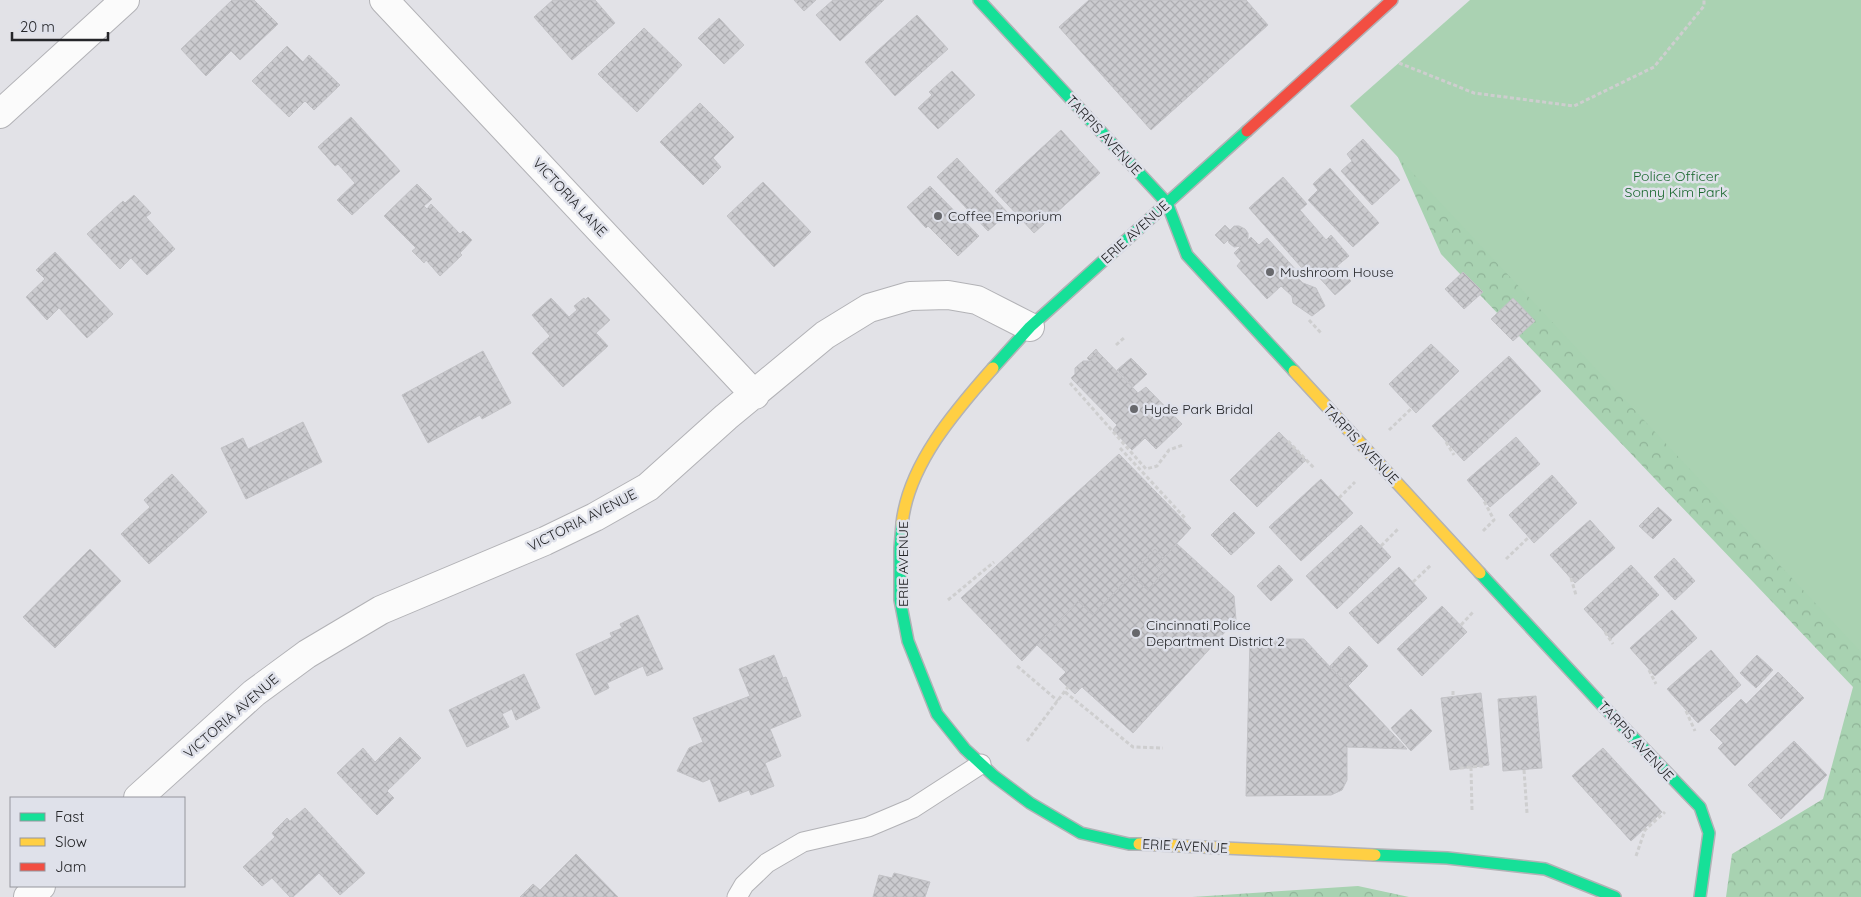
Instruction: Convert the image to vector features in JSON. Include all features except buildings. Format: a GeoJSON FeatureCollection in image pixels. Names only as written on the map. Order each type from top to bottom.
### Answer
{"type":"FeatureCollection","features":[{"type":"Feature","properties":{"kind":"street"},"geometry":{"type":"LineString","coordinates":[[0,114],[125,0]]}},
{"type":"Feature","properties":{"kind":"street","name":"VICTORIA LANE"},"geometry":{"type":"LineString","coordinates":[[384,0],[755,394]]}},
{"type":"Feature","properties":{"kind":"street","name":"TARPIS AVENUE"},"geometry":{"type":"LineString","coordinates":[[979,0],[1167,203],[1187,255],[1602,705],[1700,807],[1709,833],[1700,897]]}},
{"type":"Feature","properties":{"kind":"street","name":"ERIE AVENUE"},"geometry":{"type":"LineString","coordinates":[[1392,0],[1030,328],[957,409],[918,470],[904,508],[900,548],[900,600],[908,641],[937,714],[965,749],[1030,803],[1081,833],[1129,844],[1457,859],[1545,869],[1615,897]]}},
{"type":"Feature","properties":{"kind":"street","name":"VICTORIA AVENUE"},"geometry":{"type":"LineString","coordinates":[[139,797],[254,693],[307,654],[381,610],[546,541],[596,517],[648,487],[726,417],[826,335],[869,308],[910,296],[948,294],[977,300],[1030,328]]}},
{"type":"Feature","properties":{"kind":"street"},"geometry":{"type":"LineString","coordinates":[[28,897],[40,887]]}},
{"type":"Feature","properties":{"kind":"lane"},"geometry":{"type":"LineString","coordinates":[[737,897],[744,885],[767,864],[803,842],[868,827],[913,808],[981,764]]}},
{"type":"Feature","properties":{"kind":"path"},"geometry":{"type":"LineString","coordinates":[[1399,63],[1474,93],[1574,106],[1654,67],[1704,6],[1704,0]]}},
{"type":"Feature","properties":{"kind":"path"},"geometry":{"type":"LineString","coordinates":[[1309,320],[1321,333]]}},
{"type":"Feature","properties":{"kind":"path"},"geometry":{"type":"LineString","coordinates":[[1116,345],[1125,337]]}},
{"type":"Feature","properties":{"kind":"path"},"geometry":{"type":"LineString","coordinates":[[1070,383],[1146,469],[1157,466],[1169,450],[1183,445]]}},
{"type":"Feature","properties":{"kind":"path"},"geometry":{"type":"LineString","coordinates":[[1388,431],[1412,408]]}},
{"type":"Feature","properties":{"kind":"path"},"geometry":{"type":"LineString","coordinates":[[1288,441],[1314,468]]}},
{"type":"Feature","properties":{"kind":"path"},"geometry":{"type":"LineString","coordinates":[[1446,442],[1454,455]]}},
{"type":"Feature","properties":{"kind":"path"},"geometry":{"type":"LineString","coordinates":[[1120,448],[1185,518],[1184,520]]}},
{"type":"Feature","properties":{"kind":"path"},"geometry":{"type":"LineString","coordinates":[[1339,498],[1361,476]]}},
{"type":"Feature","properties":{"kind":"path"},"geometry":{"type":"LineString","coordinates":[[1478,535],[1494,520],[1483,499]]}},
{"type":"Feature","properties":{"kind":"path"},"geometry":{"type":"LineString","coordinates":[[1514,551],[1529,536]]}},
{"type":"Feature","properties":{"kind":"path"},"geometry":{"type":"LineString","coordinates":[[1413,582],[1437,560]]}},
{"type":"Feature","properties":{"kind":"path"},"geometry":{"type":"LineString","coordinates":[[948,600],[994,562]]}},
{"type":"Feature","properties":{"kind":"path"},"geometry":{"type":"LineString","coordinates":[[1571,578],[1576,595]]}},
{"type":"Feature","properties":{"kind":"path"},"geometry":{"type":"LineString","coordinates":[[1461,625],[1480,605]]}},
{"type":"Feature","properties":{"kind":"path"},"geometry":{"type":"LineString","coordinates":[[1605,632],[1613,644]]}},
{"type":"Feature","properties":{"kind":"path"},"geometry":{"type":"LineString","coordinates":[[1017,666],[1058,701]]}},
{"type":"Feature","properties":{"kind":"path"},"geometry":{"type":"LineString","coordinates":[[1649,670],[1656,684]]}},
{"type":"Feature","properties":{"kind":"path"},"geometry":{"type":"LineString","coordinates":[[1027,741],[1068,688]]}},
{"type":"Feature","properties":{"kind":"path"},"geometry":{"type":"LineString","coordinates":[[1453,691],[1453,696]]}},
{"type":"Feature","properties":{"kind":"path"},"geometry":{"type":"LineString","coordinates":[[1066,692],[1133,747],[1163,748]]}},
{"type":"Feature","properties":{"kind":"path"},"geometry":{"type":"LineString","coordinates":[[1686,711],[1696,730]]}},
{"type":"Feature","properties":{"kind":"path"},"geometry":{"type":"LineString","coordinates":[[1460,768],[1483,766]]}},
{"type":"Feature","properties":{"kind":"path"},"geometry":{"type":"LineString","coordinates":[[1471,767],[1472,810]]}},
{"type":"Feature","properties":{"kind":"path"},"geometry":{"type":"LineString","coordinates":[[1524,770],[1527,813]]}},
{"type":"Feature","properties":{"kind":"path"},"geometry":{"type":"LineString","coordinates":[[1636,856],[1645,830],[1667,809]]}},
{"type":"Feature","properties":{"kind":"green space","name":"Police Officer Sonny Kim Park"},"geometry":{"type":"Polygon","coordinates":[[[1470,0],[1861,0],[1861,652],[1350,106],[1470,0]]]}},
{"type":"Feature","properties":{"kind":"green space","name":"Police Officer Sonny Kim Park"},"geometry":{"type":"Polygon","coordinates":[[[1861,0],[1861,897],[1726,897],[1732,854],[1823,799],[1853,687],[1441,254],[1385,128],[1861,0]]]}},
{"type":"Feature","properties":{"kind":"green space"},"geometry":{"type":"Polygon","coordinates":[[[1358,886],[1409,897],[1192,897],[1358,886]]]}},
{"type":"Feature","properties":{"kind":"traffic: fast"},"geometry":{"type":"LineString","coordinates":[[979,0],[1167,203],[1187,255],[1294,371]]}},
{"type":"Feature","properties":{"kind":"traffic: fast"},"geometry":{"type":"LineString","coordinates":[[993,368],[1030,327],[1247,131]]}},
{"type":"Feature","properties":{"kind":"traffic: fast"},"geometry":{"type":"LineString","coordinates":[[902,524],[900,600],[908,641],[937,714],[965,749],[994,776],[1030,803],[1081,833],[1129,844],[1139,844]]}},
{"type":"Feature","properties":{"kind":"traffic: fast"},"geometry":{"type":"LineString","coordinates":[[1480,573],[1602,705],[1700,807],[1709,833],[1700,897]]}},
{"type":"Feature","properties":{"kind":"traffic: fast"},"geometry":{"type":"LineString","coordinates":[[1375,855],[1447,858],[1545,869],[1615,897]]}},
{"type":"Feature","properties":{"kind":"traffic: slow"},"geometry":{"type":"LineString","coordinates":[[902,524],[906,502],[923,460],[949,421],[993,368]]}},
{"type":"Feature","properties":{"kind":"traffic: slow"},"geometry":{"type":"LineString","coordinates":[[1294,371],[1480,573]]}},
{"type":"Feature","properties":{"kind":"traffic: slow"},"geometry":{"type":"LineString","coordinates":[[1139,844],[1375,855]]}},
{"type":"Feature","properties":{"kind":"traffic: jam"},"geometry":{"type":"LineString","coordinates":[[1247,131],[1392,0]]}},
{"type":"Feature","properties":{"kind":"place","name":"Coffee Emporium"},"geometry":{"type":"Point","coordinates":[938,216]}},
{"type":"Feature","properties":{"kind":"place","name":"Mushroom House"},"geometry":{"type":"Point","coordinates":[1270,272]}},
{"type":"Feature","properties":{"kind":"place","name":"Hyde Park Bridal"},"geometry":{"type":"Point","coordinates":[1134,409]}},
{"type":"Feature","properties":{"kind":"place","name":"Cincinnati Police Department District 2"},"geometry":{"type":"Point","coordinates":[1136,633]}}]}
